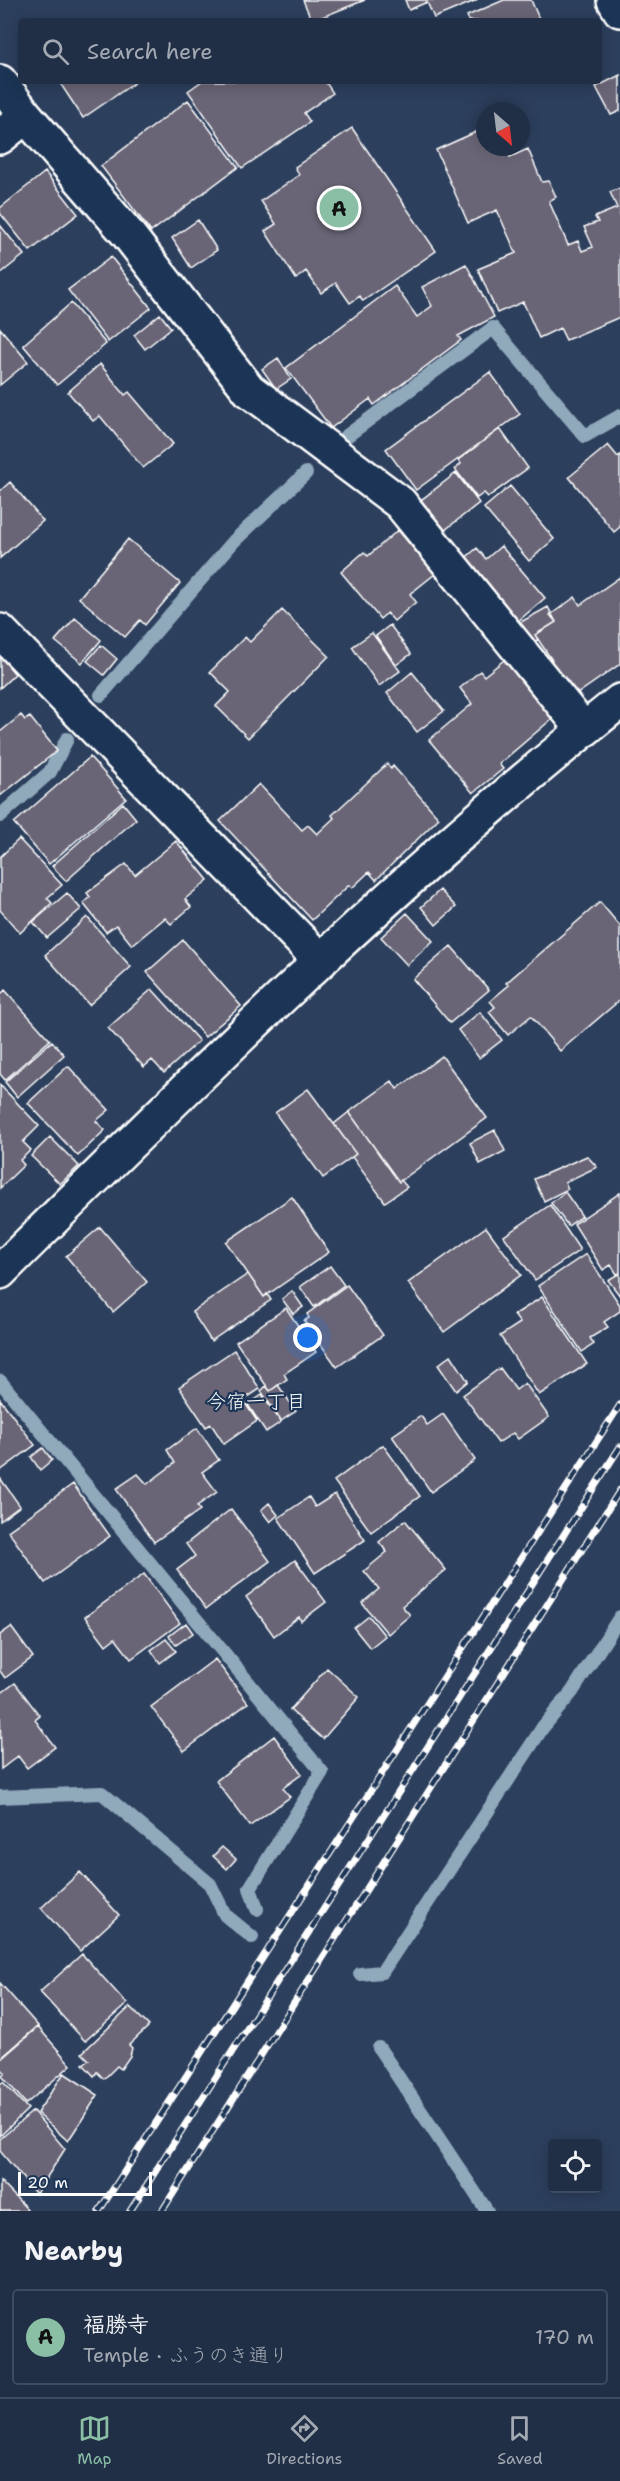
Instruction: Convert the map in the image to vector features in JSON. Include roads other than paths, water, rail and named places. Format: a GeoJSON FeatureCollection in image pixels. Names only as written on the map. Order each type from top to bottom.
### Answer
{"type":"FeatureCollection","features":[{"type":"Feature","properties":{"kind":"street"},"geometry":{"type":"LineString","coordinates":[[614,0],[620,10]]}},
{"type":"Feature","properties":{"kind":"street"},"geometry":{"type":"LineString","coordinates":[[0,82],[26,116],[127,233],[249,390],[400,503],[584,730]]}},
{"type":"Feature","properties":{"kind":"street"},"geometry":{"type":"LineString","coordinates":[[0,137],[26,116]]}},
{"type":"Feature","properties":{"kind":"street"},"geometry":{"type":"LineString","coordinates":[[0,631],[321,961]]}},
{"type":"Feature","properties":{"kind":"street"},"geometry":{"type":"LineString","coordinates":[[0,1272],[154,1119],[321,961],[469,825],[620,701]]}},
{"type":"Feature","properties":{"kind":"waterway"},"geometry":{"type":"LineString","coordinates":[[344,438],[493,328],[585,436],[620,416]]}},
{"type":"Feature","properties":{"kind":"waterway"},"geometry":{"type":"LineString","coordinates":[[101,695],[234,541],[306,473]]}},
{"type":"Feature","properties":{"kind":"waterway"},"geometry":{"type":"LineString","coordinates":[[0,816],[50,772],[67,739]]}},
{"type":"Feature","properties":{"kind":"waterway"},"geometry":{"type":"LineString","coordinates":[[0,1381],[322,1772],[250,1888],[257,1909]]}},
{"type":"Feature","properties":{"kind":"waterway"},"geometry":{"type":"LineString","coordinates":[[360,1974],[382,1972],[543,1727],[572,1692],[620,1617]]}},
{"type":"Feature","properties":{"kind":"waterway"},"geometry":{"type":"LineString","coordinates":[[0,1797],[102,1793],[210,1884],[225,1915],[252,1937]]}},
{"type":"Feature","properties":{"kind":"waterway"},"geometry":{"type":"LineString","coordinates":[[379,2048],[487,2211]]}},
{"type":"Feature","properties":{"kind":"railway"},"geometry":{"type":"LineString","coordinates":[[99,2211],[620,1405]]}},
{"type":"Feature","properties":{"kind":"railway"},"geometry":{"type":"LineString","coordinates":[[130,2211],[620,1447]]}},
{"type":"Feature","properties":{"kind":"railway"},"geometry":{"type":"LineString","coordinates":[[162,2211],[620,1490]]}},
{"type":"Feature","properties":{"kind":"place","name":"福勝寺"},"geometry":{"type":"Point","coordinates":[339,208]}},
{"type":"Feature","properties":{"kind":"district","name":"今宿一丁目"},"geometry":{"type":"Point","coordinates":[256,1401]}}]}
